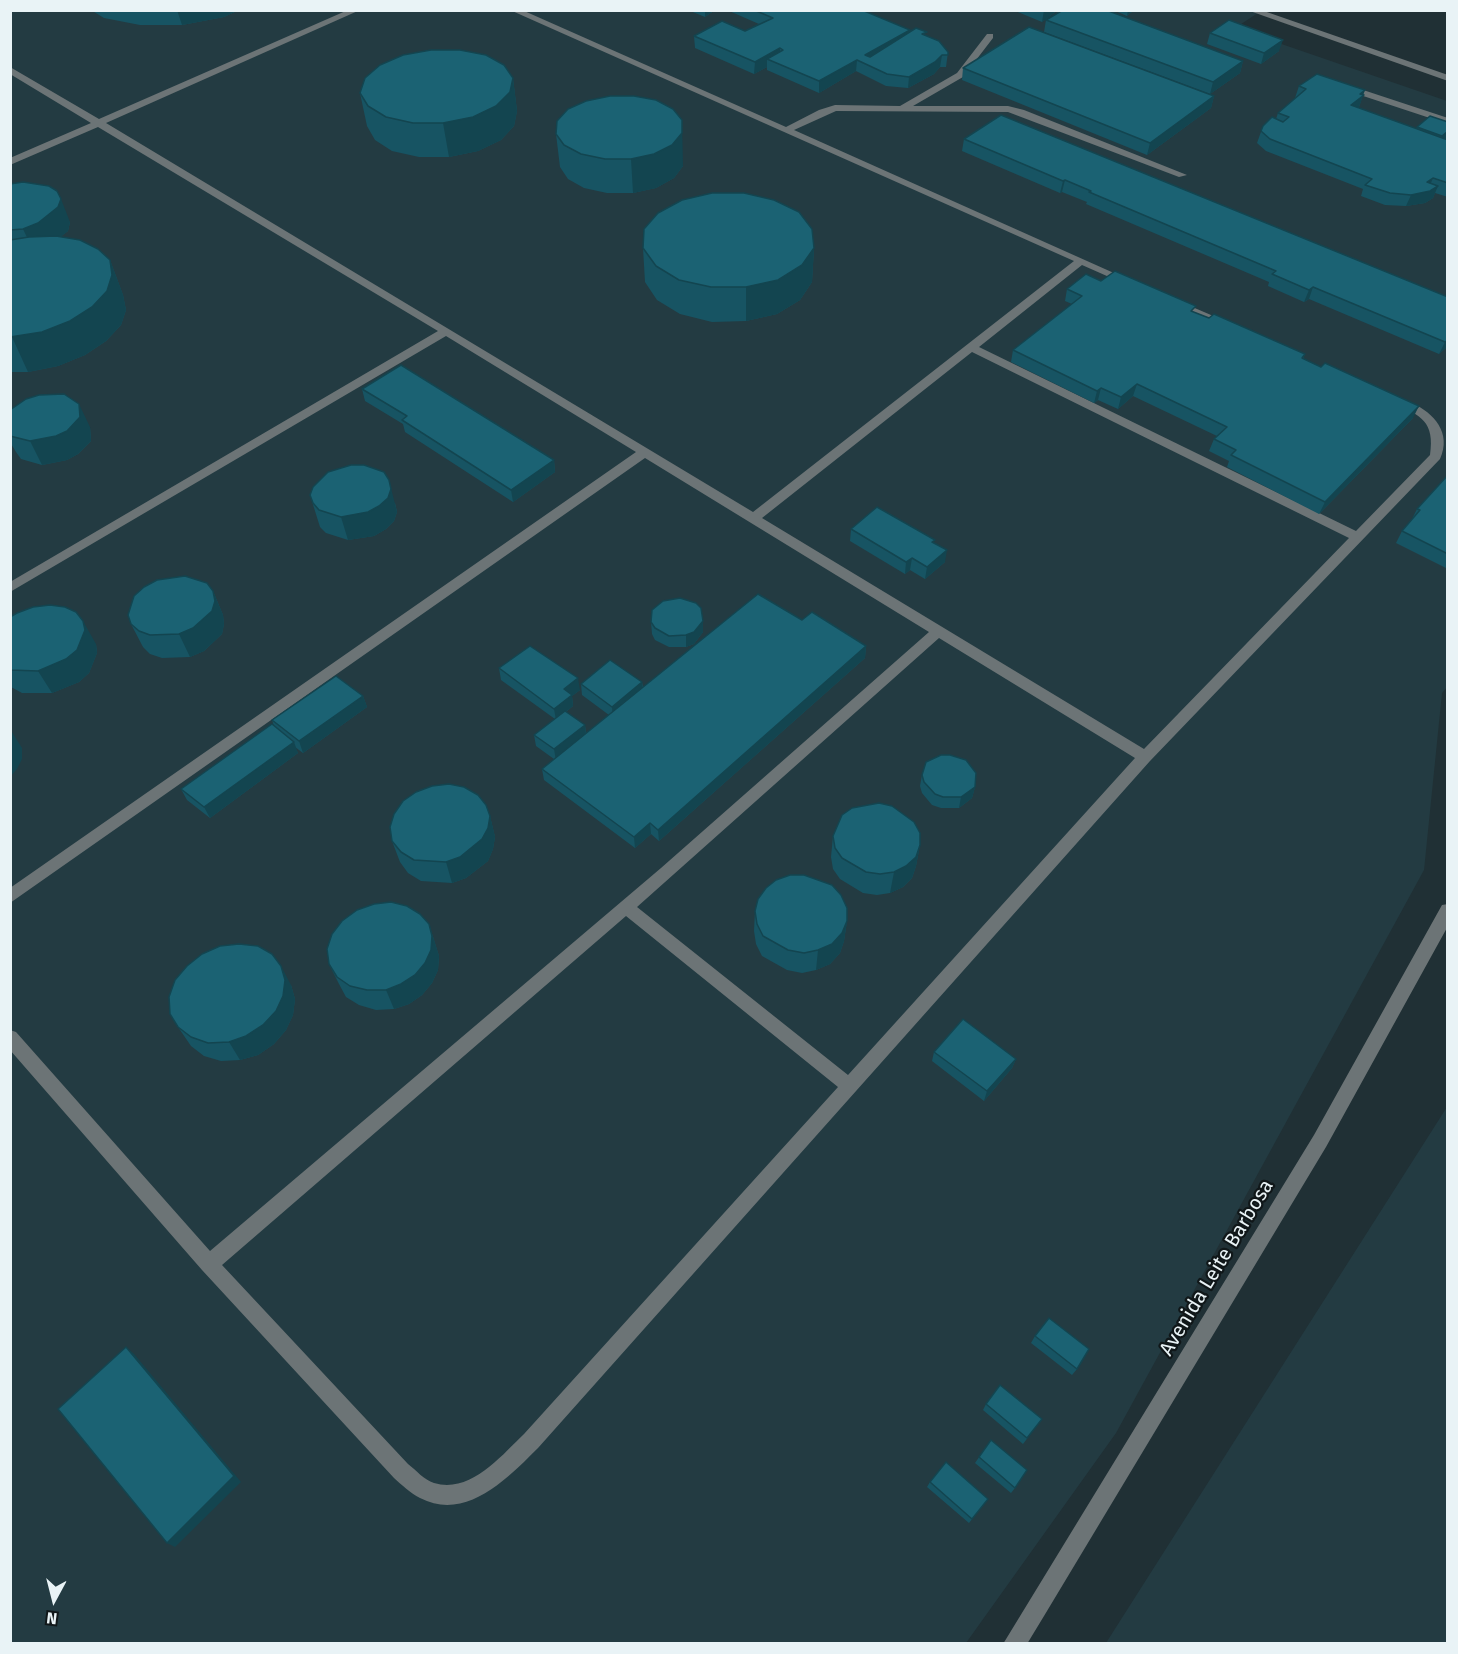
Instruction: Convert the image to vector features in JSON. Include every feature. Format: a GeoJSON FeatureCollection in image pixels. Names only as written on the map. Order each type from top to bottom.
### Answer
{"type":"FeatureCollection","features":[{"type":"Feature","properties":{"kind":"street"},"geometry":{"type":"LineString","coordinates":[[10,162],[356,10]]}},
{"type":"Feature","properties":{"kind":"street"},"geometry":{"type":"LineString","coordinates":[[513,10],[1146,289]]}},
{"type":"Feature","properties":{"kind":"street"},"geometry":{"type":"LineString","coordinates":[[1251,10],[1448,78]]}},
{"type":"Feature","properties":{"kind":"street"},"geometry":{"type":"LineString","coordinates":[[902,108],[960,75],[990,36]]}},
{"type":"Feature","properties":{"kind":"street"},"geometry":{"type":"LineString","coordinates":[[10,70],[446,331],[1145,757]]}},
{"type":"Feature","properties":{"kind":"street"},"geometry":{"type":"LineString","coordinates":[[1338,85],[1448,121]]}},
{"type":"Feature","properties":{"kind":"street"},"geometry":{"type":"LineString","coordinates":[[786,131],[822,112],[835,108],[1008,110],[1021,112],[1182,175]]}},
{"type":"Feature","properties":{"kind":"street"},"geometry":{"type":"LineString","coordinates":[[752,519],[1082,261]]}},
{"type":"Feature","properties":{"kind":"street"},"geometry":{"type":"LineString","coordinates":[[1167,299],[1242,332]]}},
{"type":"Feature","properties":{"kind":"street"},"geometry":{"type":"LineString","coordinates":[[10,588],[446,331]]}},
{"type":"Feature","properties":{"kind":"street"},"geometry":{"type":"LineString","coordinates":[[971,347],[1358,537]]}},
{"type":"Feature","properties":{"kind":"street"},"geometry":{"type":"LineString","coordinates":[[10,1037],[209,1264],[401,1471],[431,1493],[455,1495],[472,1489],[499,1472],[531,1441],[1145,757],[1436,456],[1439,441],[1437,428],[1429,418],[1382,393]]}},
{"type":"Feature","properties":{"kind":"street"},"geometry":{"type":"LineString","coordinates":[[10,897],[643,453]]}},
{"type":"Feature","properties":{"kind":"street"},"geometry":{"type":"LineString","coordinates":[[209,1264],[626,907],[937,632]]}},
{"type":"Feature","properties":{"kind":"street"},"geometry":{"type":"LineString","coordinates":[[626,907],[849,1086]]}},
{"type":"Feature","properties":{"kind":"street","name":"Avenida Leite Barbosa"},"geometry":{"type":"LineString","coordinates":[[1014,1644],[1320,1141],[1448,910]]}},
{"type":"Feature","properties":{"kind":"shaded area"},"geometry":{"type":"Polygon","coordinates":[[[11,11],[1261,11],[1235,28],[1447,101],[1448,686],[1442,693],[1424,870],[1116,1433],[966,1643],[11,1644],[11,11]]]}},
{"type":"Feature","properties":{"kind":"shaded area"},"geometry":{"type":"Polygon","coordinates":[[[1447,1107],[1447,1643],[1106,1643],[1447,1107]]]}},
{"type":"Feature","properties":{"kind":"building"},"geometry":{"type":"Polygon","coordinates":[[[754,10],[862,10],[910,30],[865,55],[870,57],[916,28],[927,32],[922,34],[939,41],[948,55],[942,55],[935,62],[909,77],[887,74],[857,60],[819,81],[767,59],[783,50],[780,48],[755,62],[694,36],[722,21],[745,31],[773,18],[754,10]]]}},
{"type":"Feature","properties":{"kind":"building"},"geometry":{"type":"Polygon","coordinates":[[[1063,10],[1106,10],[1243,61],[1213,82],[1046,20],[1063,10]]]}},
{"type":"Feature","properties":{"kind":"building"},"geometry":{"type":"Polygon","coordinates":[[[1229,20],[1283,40],[1264,53],[1210,33],[1229,20]]]}},
{"type":"Feature","properties":{"kind":"building"},"geometry":{"type":"Polygon","coordinates":[[[1029,27],[1214,96],[1150,143],[963,68],[1029,27]]]}},
{"type":"Feature","properties":{"kind":"building"},"geometry":{"type":"Polygon","coordinates":[[[431,50],[460,50],[486,55],[504,65],[513,78],[510,92],[496,106],[473,117],[443,123],[413,123],[386,117],[368,106],[360,93],[365,78],[380,65],[403,55],[431,50]]]}},
{"type":"Feature","properties":{"kind":"building"},"geometry":{"type":"Polygon","coordinates":[[[1317,74],[1365,90],[1360,94],[1364,95],[1351,105],[1448,140],[1448,183],[1433,178],[1427,182],[1438,186],[1430,191],[1411,195],[1390,193],[1365,185],[1372,179],[1270,139],[1261,131],[1263,126],[1272,117],[1283,122],[1289,117],[1278,113],[1306,89],[1299,86],[1317,74]]]}},
{"type":"Feature","properties":{"kind":"building"},"geometry":{"type":"Polygon","coordinates":[[[610,96],[634,96],[656,100],[673,109],[682,120],[682,133],[672,145],[654,154],[631,159],[605,159],[581,154],[564,145],[556,134],[557,121],[568,109],[586,101],[610,96]]]}},
{"type":"Feature","properties":{"kind":"building"},"geometry":{"type":"Polygon","coordinates":[[[1001,115],[1448,297],[1448,340],[1445,342],[1313,287],[1309,290],[1272,274],[1276,271],[964,139],[1001,115]]]}},
{"type":"Feature","properties":{"kind":"building"},"geometry":{"type":"Polygon","coordinates":[[[1430,116],[1448,122],[1448,131],[1442,136],[1417,127],[1430,116]]]}},
{"type":"Feature","properties":{"kind":"building"},"geometry":{"type":"Polygon","coordinates":[[[23,182],[49,186],[57,191],[61,199],[58,207],[38,223],[23,229],[10,230],[10,184],[23,182]]]}},
{"type":"Feature","properties":{"kind":"building"},"geometry":{"type":"Polygon","coordinates":[[[712,193],[744,193],[774,200],[799,212],[812,229],[814,248],[802,265],[778,280],[746,287],[711,287],[679,280],[656,266],[643,248],[644,229],[658,213],[682,200],[712,193]]]}},
{"type":"Feature","properties":{"kind":"building"},"geometry":{"type":"Polygon","coordinates":[[[56,236],[80,240],[98,249],[110,260],[112,275],[107,291],[92,307],[70,321],[42,332],[10,337],[10,240],[56,236]]]}},
{"type":"Feature","properties":{"kind":"building"},"geometry":{"type":"Polygon","coordinates":[[[1115,271],[1196,306],[1191,311],[1209,318],[1214,314],[1305,354],[1302,358],[1321,367],[1325,363],[1419,406],[1325,502],[1231,455],[1236,450],[1214,439],[1227,427],[1137,384],[1121,397],[1101,388],[1097,391],[1013,350],[1082,296],[1067,289],[1086,274],[1101,281],[1115,271]]]}},
{"type":"Feature","properties":{"kind":"building"},"geometry":{"type":"Polygon","coordinates":[[[401,365],[554,460],[511,490],[402,420],[407,416],[362,389],[401,365]]]}},
{"type":"Feature","properties":{"kind":"building"},"geometry":{"type":"Polygon","coordinates":[[[64,394],[79,404],[80,417],[67,431],[56,436],[30,441],[10,436],[10,410],[26,399],[39,395],[64,394]]]}},
{"type":"Feature","properties":{"kind":"building"},"geometry":{"type":"Polygon","coordinates":[[[351,465],[364,465],[384,472],[391,489],[388,498],[368,512],[341,517],[319,510],[310,495],[313,487],[328,472],[351,465]]]}},
{"type":"Feature","properties":{"kind":"building"},"geometry":{"type":"Polygon","coordinates":[[[1448,475],[1448,554],[1402,531],[1420,510],[1417,509],[1448,475]]]}},
{"type":"Feature","properties":{"kind":"building"},"geometry":{"type":"Polygon","coordinates":[[[877,507],[935,540],[932,542],[947,550],[927,567],[912,558],[906,562],[851,529],[877,507]]]}},
{"type":"Feature","properties":{"kind":"building"},"geometry":{"type":"Polygon","coordinates":[[[185,576],[207,583],[213,591],[215,601],[212,611],[193,628],[179,634],[150,635],[139,631],[131,624],[128,615],[134,596],[144,587],[157,580],[185,576]]]}},
{"type":"Feature","properties":{"kind":"building"},"geometry":{"type":"Polygon","coordinates":[[[758,594],[802,620],[812,612],[866,646],[658,830],[650,823],[634,837],[542,769],[758,594]]]}},
{"type":"Feature","properties":{"kind":"building"},"geometry":{"type":"Polygon","coordinates":[[[680,598],[696,603],[701,608],[703,621],[694,632],[669,636],[655,628],[651,622],[652,610],[663,601],[680,598]]]}},
{"type":"Feature","properties":{"kind":"building"},"geometry":{"type":"Polygon","coordinates":[[[50,605],[65,607],[76,612],[83,621],[85,630],[77,650],[66,659],[38,671],[10,670],[10,617],[33,607],[50,605]]]}},
{"type":"Feature","properties":{"kind":"building"},"geometry":{"type":"Polygon","coordinates":[[[530,646],[578,678],[564,689],[572,695],[554,709],[499,668],[530,646]]]}},
{"type":"Feature","properties":{"kind":"building"},"geometry":{"type":"Polygon","coordinates":[[[610,660],[642,682],[612,707],[581,684],[610,660]]]}},
{"type":"Feature","properties":{"kind":"building"},"geometry":{"type":"Polygon","coordinates":[[[336,676],[363,696],[299,741],[272,720],[336,676]]]}},
{"type":"Feature","properties":{"kind":"building"},"geometry":{"type":"Polygon","coordinates":[[[565,711],[585,725],[554,749],[534,735],[565,711]]]}},
{"type":"Feature","properties":{"kind":"building"},"geometry":{"type":"Polygon","coordinates":[[[272,724],[294,742],[204,807],[181,789],[272,724]]]}},
{"type":"Feature","properties":{"kind":"building"},"geometry":{"type":"Polygon","coordinates":[[[941,755],[966,760],[976,773],[975,787],[961,797],[943,797],[935,794],[924,782],[922,775],[926,762],[941,755]]]}},
{"type":"Feature","properties":{"kind":"building"},"geometry":{"type":"Polygon","coordinates":[[[449,784],[464,787],[478,795],[486,805],[490,816],[488,828],[482,839],[460,857],[446,862],[414,860],[401,852],[392,841],[390,827],[394,814],[403,801],[416,792],[432,786],[449,784]]]}},
{"type":"Feature","properties":{"kind":"building"},"geometry":{"type":"Polygon","coordinates":[[[879,803],[892,806],[914,822],[920,833],[920,845],[916,857],[906,866],[894,872],[880,874],[866,872],[842,858],[835,848],[833,836],[842,815],[852,808],[879,803]]]}},
{"type":"Feature","properties":{"kind":"building"},"geometry":{"type":"Polygon","coordinates":[[[790,875],[804,875],[832,885],[841,895],[847,908],[847,921],[842,933],[832,944],[804,953],[788,950],[763,936],[757,924],[755,911],[758,899],[776,880],[790,875]]]}},
{"type":"Feature","properties":{"kind":"building"},"geometry":{"type":"Polygon","coordinates":[[[391,902],[407,906],[420,914],[429,924],[432,936],[431,950],[425,963],[415,975],[386,990],[367,990],[350,986],[337,977],[329,964],[327,949],[332,934],[342,921],[357,910],[374,904],[391,902]]]}},
{"type":"Feature","properties":{"kind":"building"},"geometry":{"type":"Polygon","coordinates":[[[239,944],[258,946],[272,954],[281,966],[285,980],[283,996],[276,1011],[263,1025],[246,1036],[229,1042],[208,1043],[191,1037],[178,1027],[170,1014],[169,997],[175,980],[202,954],[220,946],[239,944]]]}},
{"type":"Feature","properties":{"kind":"building"},"geometry":{"type":"Polygon","coordinates":[[[963,1019],[1016,1059],[987,1091],[934,1052],[963,1019]]]}},
{"type":"Feature","properties":{"kind":"building"},"geometry":{"type":"Polygon","coordinates":[[[1049,1318],[1089,1349],[1077,1369],[1035,1336],[1049,1318]]]}},
{"type":"Feature","properties":{"kind":"building"},"geometry":{"type":"Polygon","coordinates":[[[126,1347],[234,1476],[167,1543],[58,1409],[126,1347]]]}},
{"type":"Feature","properties":{"kind":"building"},"geometry":{"type":"Polygon","coordinates":[[[1000,1385],[1042,1419],[1027,1438],[986,1404],[1000,1385]]]}},
{"type":"Feature","properties":{"kind":"building"},"geometry":{"type":"Polygon","coordinates":[[[991,1440],[1027,1470],[1015,1488],[979,1457],[991,1440]]]}},
{"type":"Feature","properties":{"kind":"building"},"geometry":{"type":"Polygon","coordinates":[[[946,1462],[988,1499],[972,1519],[930,1482],[946,1462]]]}}]}
